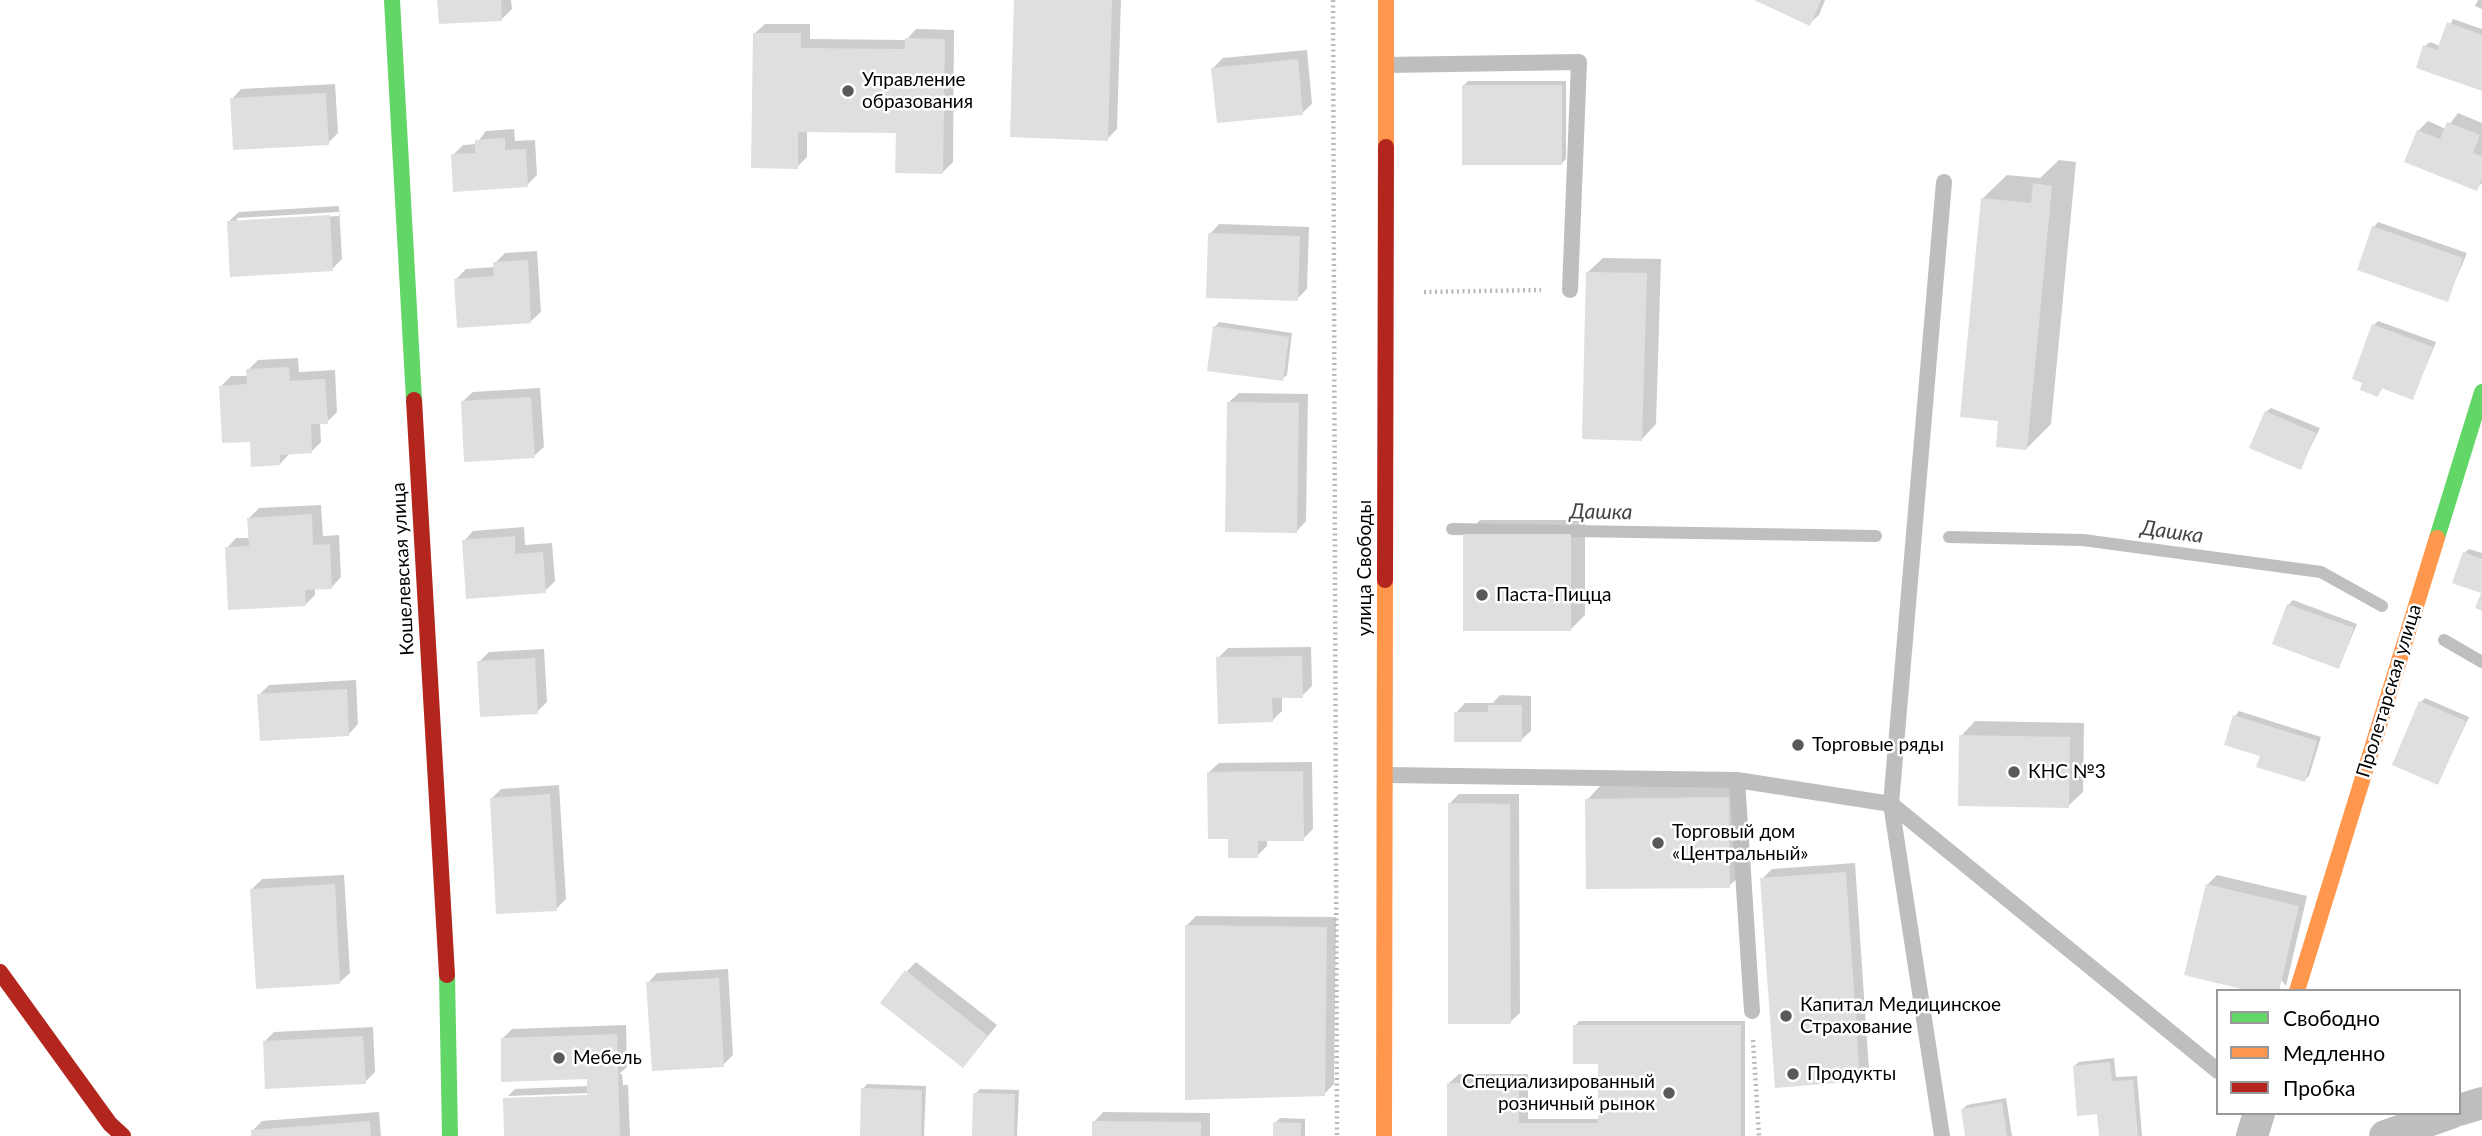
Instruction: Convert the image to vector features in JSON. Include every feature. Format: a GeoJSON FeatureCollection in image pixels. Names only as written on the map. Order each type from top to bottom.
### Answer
{"type":"FeatureCollection","features":[{"type":"Feature","properties":{"kind":"street","name":"Кошелевская улица"},"geometry":{"type":"LineString","coordinates":[[392,0],[447,978],[450,1136]]}},
{"type":"Feature","properties":{"kind":"street","name":"улица Свободы"},"geometry":{"type":"LineString","coordinates":[[1384,1136],[1386,0]]}},
{"type":"Feature","properties":{"kind":"street","name":"Пролетарская улица"},"geometry":{"type":"LineString","coordinates":[[2298,989],[2482,392]]}},
{"type":"Feature","properties":{"kind":"street"},"geometry":{"type":"LineString","coordinates":[[0,972],[110,1124],[123,1136]]}},
{"type":"Feature","properties":{"kind":"street"},"geometry":{"type":"LineString","coordinates":[[2461,1109],[2482,1102]]}},
{"type":"Feature","properties":{"kind":"street"},"geometry":{"type":"LineString","coordinates":[[2252,1136],[2258,1115]]}},
{"type":"Feature","properties":{"kind":"street"},"geometry":{"type":"LineString","coordinates":[[2392,1133],[2445,1115]]}},
{"type":"Feature","properties":{"kind":"lane"},"geometry":{"type":"LineString","coordinates":[[1386,65],[1579,62],[1570,290]]}},
{"type":"Feature","properties":{"kind":"lane"},"geometry":{"type":"LineString","coordinates":[[1942,1136],[1891,804],[1944,182]]}},
{"type":"Feature","properties":{"kind":"lane"},"geometry":{"type":"LineString","coordinates":[[1386,775],[1737,780],[1891,804],[2216,1069]]}},
{"type":"Feature","properties":{"kind":"lane"},"geometry":{"type":"LineString","coordinates":[[1737,780],[1752,1011]]}},
{"type":"Feature","properties":{"kind":"path"},"geometry":{"type":"LineString","coordinates":[[1333,0],[1337,1136]]}},
{"type":"Feature","properties":{"kind":"path"},"geometry":{"type":"LineString","coordinates":[[1385,293],[1570,290]]}},
{"type":"Feature","properties":{"kind":"path"},"geometry":{"type":"LineString","coordinates":[[1752,1011],[1759,1136]]}},
{"type":"Feature","properties":{"kind":"building"},"geometry":{"type":"Polygon","coordinates":[[[437,0],[501,0],[502,21],[439,24],[437,0]]]}},
{"type":"Feature","properties":{"kind":"building"},"geometry":{"type":"Polygon","coordinates":[[[1014,0],[1112,0],[1108,141],[1010,137],[1014,0]]]}},
{"type":"Feature","properties":{"kind":"building"},"geometry":{"type":"Polygon","coordinates":[[[1754,0],[1821,0],[1810,26],[1754,0]]]}},
{"type":"Feature","properties":{"kind":"building"},"geometry":{"type":"Polygon","coordinates":[[[2447,22],[2482,35],[2482,91],[2416,68],[2423,45],[2437,50],[2447,22]]]}},
{"type":"Feature","properties":{"kind":"building","name":"Управление образования"},"geometry":{"type":"Polygon","coordinates":[[[753,33],[801,33],[801,48],[905,49],[905,38],[945,39],[943,174],[895,173],[896,133],[798,132],[798,169],[751,168],[753,33]]]}},
{"type":"Feature","properties":{"kind":"building"},"geometry":{"type":"Polygon","coordinates":[[[1298,59],[1303,115],[1217,123],[1211,68],[1298,59]]]}},
{"type":"Feature","properties":{"kind":"building"},"geometry":{"type":"Polygon","coordinates":[[[1462,85],[1562,85],[1562,165],[1462,165],[1462,85]]]}},
{"type":"Feature","properties":{"kind":"building"},"geometry":{"type":"Polygon","coordinates":[[[326,93],[329,145],[233,150],[230,98],[326,93]]]}},
{"type":"Feature","properties":{"kind":"building"},"geometry":{"type":"Polygon","coordinates":[[[2447,122],[2480,135],[2473,153],[2482,156],[2482,178],[2477,191],[2404,162],[2417,130],[2440,139],[2447,122]]]}},
{"type":"Feature","properties":{"kind":"building"},"geometry":{"type":"Polygon","coordinates":[[[505,138],[505,150],[526,149],[528,187],[453,192],[451,154],[475,153],[475,140],[505,138]]]}},
{"type":"Feature","properties":{"kind":"building"},"geometry":{"type":"Polygon","coordinates":[[[2033,183],[2052,186],[2027,450],[1996,447],[1998,421],[1960,417],[1981,198],[2031,203],[2033,183]]]}},
{"type":"Feature","properties":{"kind":"building"},"geometry":{"type":"Polygon","coordinates":[[[330,215],[333,271],[230,277],[227,221],[330,215]]]}},
{"type":"Feature","properties":{"kind":"building"},"geometry":{"type":"Polygon","coordinates":[[[2372,226],[2463,258],[2448,302],[2357,270],[2372,226]]]}},
{"type":"Feature","properties":{"kind":"building"},"geometry":{"type":"Polygon","coordinates":[[[1208,233],[1300,236],[1298,301],[1206,298],[1208,233]]]}},
{"type":"Feature","properties":{"kind":"building"},"geometry":{"type":"Polygon","coordinates":[[[528,260],[531,323],[457,328],[454,279],[494,276],[493,262],[528,260]]]}},
{"type":"Feature","properties":{"kind":"building"},"geometry":{"type":"Polygon","coordinates":[[[1586,272],[1647,273],[1642,441],[1582,439],[1586,272]]]}},
{"type":"Feature","properties":{"kind":"building"},"geometry":{"type":"Polygon","coordinates":[[[2372,324],[2433,347],[2413,400],[2381,388],[2378,397],[2360,390],[2362,383],[2352,379],[2372,324]]]}},
{"type":"Feature","properties":{"kind":"building"},"geometry":{"type":"Polygon","coordinates":[[[1213,326],[1289,337],[1283,381],[1207,371],[1213,326]]]}},
{"type":"Feature","properties":{"kind":"building"},"geometry":{"type":"Polygon","coordinates":[[[289,367],[290,381],[325,379],[328,424],[311,424],[312,453],[280,455],[280,465],[251,467],[250,442],[222,443],[219,386],[247,384],[246,369],[289,367]]]}},
{"type":"Feature","properties":{"kind":"building"},"geometry":{"type":"Polygon","coordinates":[[[531,397],[535,458],[464,462],[461,401],[531,397]]]}},
{"type":"Feature","properties":{"kind":"building"},"geometry":{"type":"Polygon","coordinates":[[[1227,402],[1299,403],[1297,533],[1225,532],[1227,402]]]}},
{"type":"Feature","properties":{"kind":"building"},"geometry":{"type":"Polygon","coordinates":[[[2265,411],[2316,433],[2301,470],[2249,448],[2265,411]]]}},
{"type":"Feature","properties":{"kind":"building"},"geometry":{"type":"Polygon","coordinates":[[[312,514],[313,545],[330,544],[332,589],[305,590],[306,606],[228,610],[225,547],[249,546],[247,518],[312,514]]]}},
{"type":"Feature","properties":{"kind":"building"},"geometry":{"type":"Polygon","coordinates":[[[1463,534],[1571,534],[1571,631],[1463,631],[1463,534]]]}},
{"type":"Feature","properties":{"kind":"building"},"geometry":{"type":"Polygon","coordinates":[[[515,536],[515,554],[543,552],[546,593],[466,599],[462,540],[515,536]]]}},
{"type":"Feature","properties":{"kind":"building"},"geometry":{"type":"Polygon","coordinates":[[[2463,552],[2482,559],[2482,611],[2475,608],[2481,593],[2452,583],[2463,552]]]}},
{"type":"Feature","properties":{"kind":"building"},"geometry":{"type":"Polygon","coordinates":[[[2287,604],[2354,628],[2339,669],[2272,644],[2287,604]]]}},
{"type":"Feature","properties":{"kind":"building"},"geometry":{"type":"Polygon","coordinates":[[[1302,656],[1303,698],[1272,698],[1273,722],[1218,724],[1216,657],[1302,656]]]}},
{"type":"Feature","properties":{"kind":"building"},"geometry":{"type":"Polygon","coordinates":[[[535,658],[538,714],[480,717],[477,661],[535,658]]]}},
{"type":"Feature","properties":{"kind":"building"},"geometry":{"type":"Polygon","coordinates":[[[347,689],[349,736],[260,741],[257,694],[347,689]]]}},
{"type":"Feature","properties":{"kind":"building"},"geometry":{"type":"Polygon","coordinates":[[[2419,701],[2466,721],[2438,785],[2392,765],[2419,701]]]}},
{"type":"Feature","properties":{"kind":"building"},"geometry":{"type":"Polygon","coordinates":[[[1488,705],[1522,705],[1522,742],[1454,742],[1454,712],[1488,712],[1488,705]]]}},
{"type":"Feature","properties":{"kind":"building"},"geometry":{"type":"Polygon","coordinates":[[[2233,715],[2317,741],[2305,782],[2256,767],[2260,756],[2224,745],[2233,715]]]}},
{"type":"Feature","properties":{"kind":"building","name":"КНС №3"},"geometry":{"type":"Polygon","coordinates":[[[1959,735],[2070,737],[2069,808],[1958,806],[1959,735]]]}},
{"type":"Feature","properties":{"kind":"building"},"geometry":{"type":"Polygon","coordinates":[[[1303,771],[1304,841],[1258,841],[1258,858],[1228,858],[1228,839],[1208,839],[1207,772],[1303,771]]]}},
{"type":"Feature","properties":{"kind":"building"},"geometry":{"type":"Polygon","coordinates":[[[550,794],[557,911],[496,914],[490,798],[550,794]]]}},
{"type":"Feature","properties":{"kind":"building","name":"Торговый дом «Центральный»"},"geometry":{"type":"Polygon","coordinates":[[[1729,797],[1730,888],[1586,889],[1585,799],[1729,797]]]}},
{"type":"Feature","properties":{"kind":"building"},"geometry":{"type":"Polygon","coordinates":[[[1448,803],[1510,804],[1511,1024],[1448,1024],[1448,803]]]}},
{"type":"Feature","properties":{"kind":"building"},"geometry":{"type":"Polygon","coordinates":[[[1846,872],[1860,1081],[1775,1088],[1760,878],[1846,872]]]}},
{"type":"Feature","properties":{"kind":"building"},"geometry":{"type":"Polygon","coordinates":[[[335,884],[340,984],[256,989],[250,889],[335,884]]]}},
{"type":"Feature","properties":{"kind":"building"},"geometry":{"type":"Polygon","coordinates":[[[2206,884],[2299,906],[2279,989],[2242,989],[2184,975],[2206,884]]]}},
{"type":"Feature","properties":{"kind":"building"},"geometry":{"type":"Polygon","coordinates":[[[1185,925],[1327,927],[1325,1096],[1185,1100],[1185,925]]]}},
{"type":"Feature","properties":{"kind":"building"},"geometry":{"type":"Polygon","coordinates":[[[905,970],[988,1036],[963,1068],[880,1003],[905,970]]]}},
{"type":"Feature","properties":{"kind":"building"},"geometry":{"type":"Polygon","coordinates":[[[719,978],[724,1067],[652,1071],[646,982],[719,978]]]}},
{"type":"Feature","properties":{"kind":"building","name":"Специализированный розничный рынок"},"geometry":{"type":"Polygon","coordinates":[[[1573,1025],[1741,1025],[1741,1136],[1447,1136],[1447,1083],[1519,1083],[1519,1123],[1598,1123],[1598,1064],[1573,1064],[1573,1025]]]}},
{"type":"Feature","properties":{"kind":"building"},"geometry":{"type":"Polygon","coordinates":[[[617,1034],[620,1136],[504,1136],[503,1098],[587,1095],[587,1079],[501,1082],[501,1038],[617,1034]]]}},
{"type":"Feature","properties":{"kind":"building"},"geometry":{"type":"Polygon","coordinates":[[[363,1036],[366,1084],[265,1089],[263,1041],[363,1036]]]}},
{"type":"Feature","properties":{"kind":"building"},"geometry":{"type":"Polygon","coordinates":[[[2110,1062],[2112,1081],[2133,1080],[2138,1136],[2099,1136],[2097,1114],[2077,1116],[2073,1066],[2110,1062]]]}},
{"type":"Feature","properties":{"kind":"building"},"geometry":{"type":"Polygon","coordinates":[[[861,1088],[922,1090],[921,1136],[860,1136],[861,1088]]]}},
{"type":"Feature","properties":{"kind":"building"},"geometry":{"type":"Polygon","coordinates":[[[973,1093],[1015,1094],[1014,1136],[972,1136],[973,1093]]]}},
{"type":"Feature","properties":{"kind":"building"},"geometry":{"type":"Polygon","coordinates":[[[2002,1102],[2007,1136],[1965,1136],[1961,1109],[2002,1102]]]}},
{"type":"Feature","properties":{"kind":"building"},"geometry":{"type":"Polygon","coordinates":[[[370,1121],[371,1136],[251,1136],[251,1130],[370,1121]]]}},
{"type":"Feature","properties":{"kind":"building"},"geometry":{"type":"Polygon","coordinates":[[[1092,1121],[1201,1122],[1201,1136],[1092,1136],[1092,1121]]]}},
{"type":"Feature","properties":{"kind":"building"},"geometry":{"type":"Polygon","coordinates":[[[1273,1122],[1301,1123],[1301,1136],[1273,1136],[1273,1122]]]}},
{"type":"Feature","properties":{"kind":"waterway","name":"Дашка"},"geometry":{"type":"LineString","coordinates":[[1452,529],[1876,536]]}},
{"type":"Feature","properties":{"kind":"waterway","name":"Дашка"},"geometry":{"type":"LineString","coordinates":[[1949,537],[2083,540],[2321,572],[2382,606]]}},
{"type":"Feature","properties":{"kind":"waterway","name":"Дашка"},"geometry":{"type":"LineString","coordinates":[[2444,640],[2482,662]]}},
{"type":"Feature","properties":{"kind":"traffic: fast"},"geometry":{"type":"LineString","coordinates":[[392,0],[414,400]]}},
{"type":"Feature","properties":{"kind":"traffic: fast"},"geometry":{"type":"LineString","coordinates":[[2437,538],[2482,392]]}},
{"type":"Feature","properties":{"kind":"traffic: fast"},"geometry":{"type":"LineString","coordinates":[[447,975],[450,1136]]}},
{"type":"Feature","properties":{"kind":"traffic: slow"},"geometry":{"type":"LineString","coordinates":[[1386,0],[1386,147]]}},
{"type":"Feature","properties":{"kind":"traffic: slow"},"geometry":{"type":"LineString","coordinates":[[2298,989],[2437,538]]}},
{"type":"Feature","properties":{"kind":"traffic: slow"},"geometry":{"type":"LineString","coordinates":[[1384,1136],[1385,580]]}},
{"type":"Feature","properties":{"kind":"traffic: jam"},"geometry":{"type":"LineString","coordinates":[[1385,580],[1386,147]]}},
{"type":"Feature","properties":{"kind":"traffic: jam"},"geometry":{"type":"LineString","coordinates":[[414,400],[447,975]]}},
{"type":"Feature","properties":{"kind":"traffic: jam"},"geometry":{"type":"LineString","coordinates":[[0,972],[110,1124],[123,1136]]}},
{"type":"Feature","properties":{"kind":"place","name":"Управление образования"},"geometry":{"type":"Point","coordinates":[848,91]}},
{"type":"Feature","properties":{"kind":"place","name":"Паста-Пицца"},"geometry":{"type":"Point","coordinates":[1482,595]}},
{"type":"Feature","properties":{"kind":"place","name":"Торговые ряды"},"geometry":{"type":"Point","coordinates":[1798,745]}},
{"type":"Feature","properties":{"kind":"place","name":"КНС №3"},"geometry":{"type":"Point","coordinates":[2014,772]}},
{"type":"Feature","properties":{"kind":"place","name":"Торговый дом «Центральный»"},"geometry":{"type":"Point","coordinates":[1658,843]}},
{"type":"Feature","properties":{"kind":"place","name":"Капитал Медицинское Страхование"},"geometry":{"type":"Point","coordinates":[1786,1016]}},
{"type":"Feature","properties":{"kind":"place","name":"Мебель"},"geometry":{"type":"Point","coordinates":[559,1058]}},
{"type":"Feature","properties":{"kind":"place","name":"Продукты"},"geometry":{"type":"Point","coordinates":[1793,1074]}},
{"type":"Feature","properties":{"kind":"place","name":"Специализированный розничный рынок"},"geometry":{"type":"Point","coordinates":[1669,1093]}}]}
